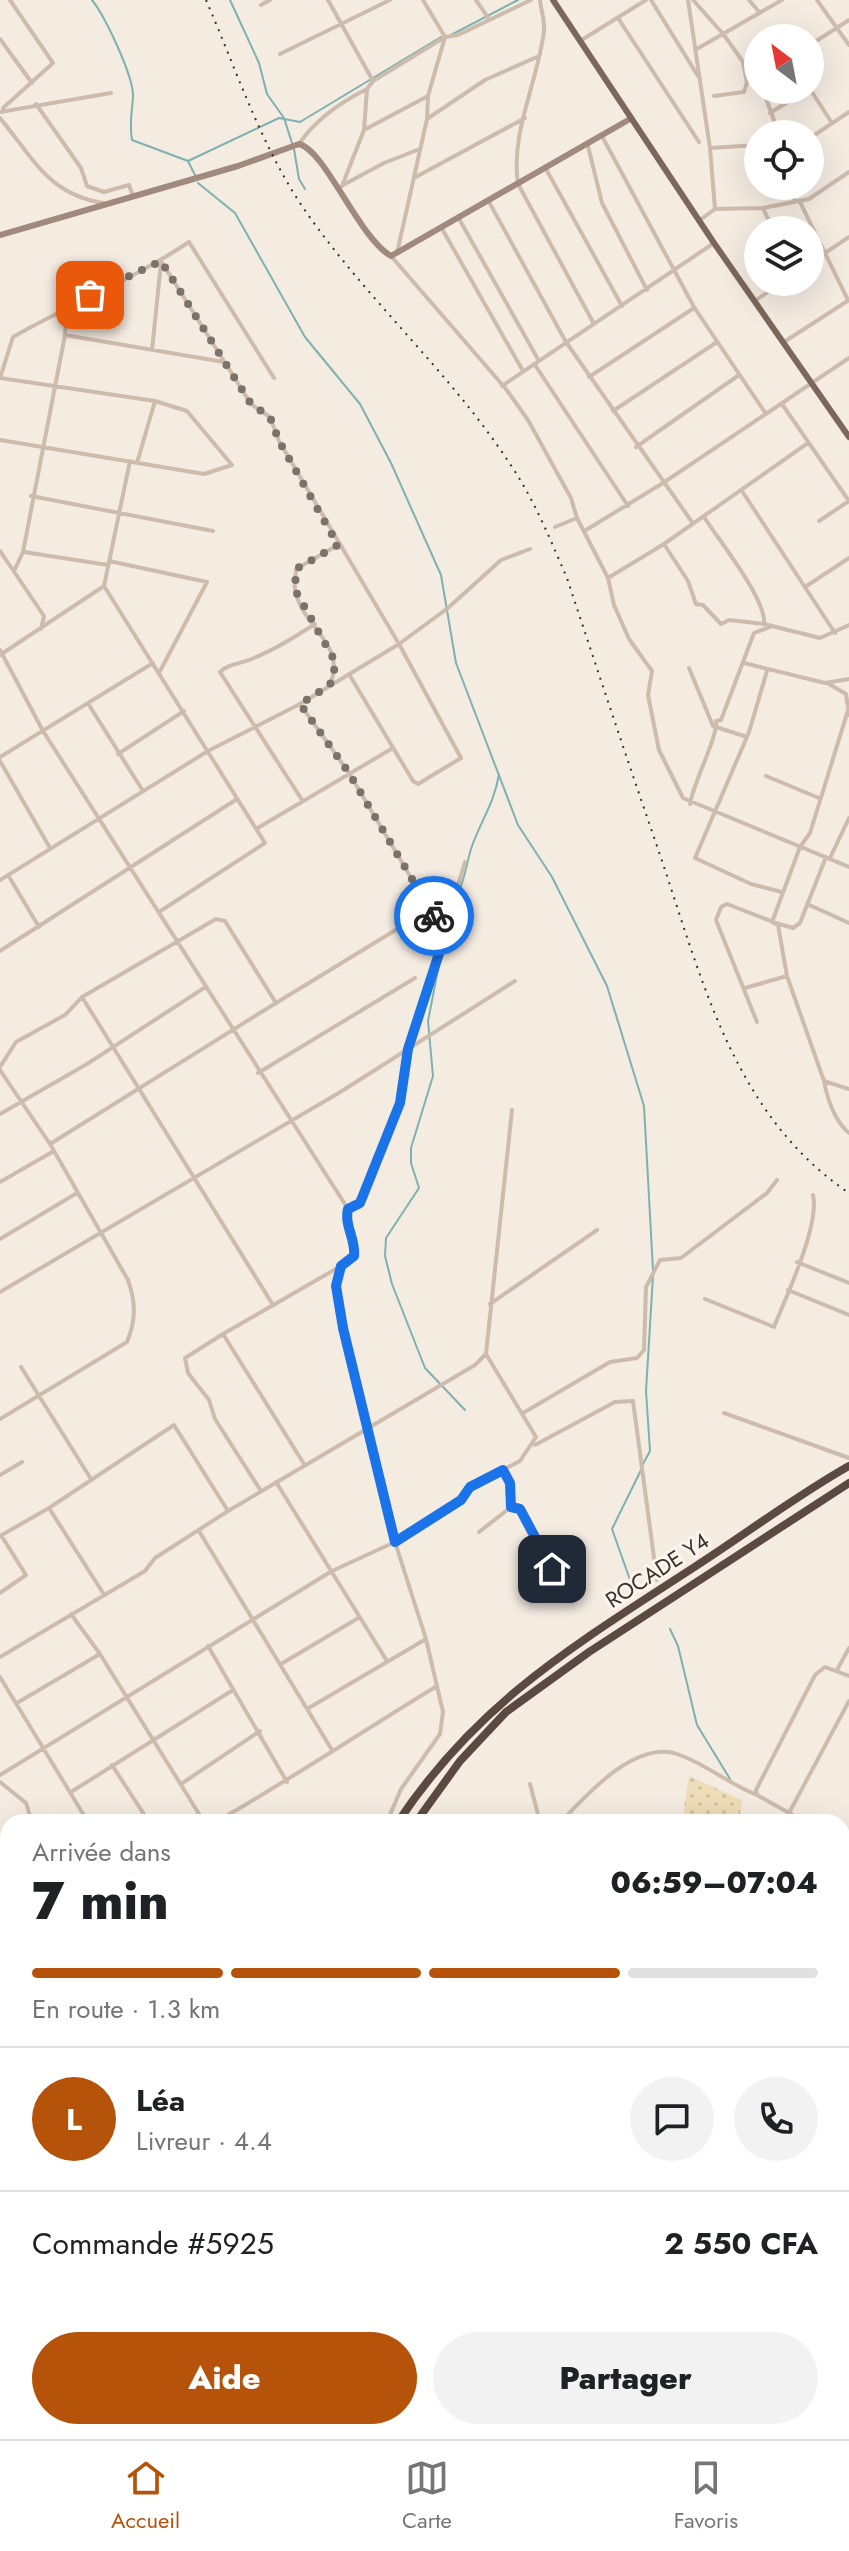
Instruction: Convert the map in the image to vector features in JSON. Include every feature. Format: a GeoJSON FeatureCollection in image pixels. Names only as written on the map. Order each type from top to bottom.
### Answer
{"type":"FeatureCollection","features":[{"type":"Feature","properties":{"kind":"highway","name":"ROCADE Y4"},"geometry":{"type":"LineString","coordinates":[[404,1814],[452,1751],[498,1703],[564,1653],[849,1466]]}},
{"type":"Feature","properties":{"kind":"highway","name":"ROCADE Y4"},"geometry":{"type":"LineString","coordinates":[[422,1814],[460,1761],[506,1712],[589,1652],[849,1483]]}},
{"type":"Feature","properties":{"kind":"main road"},"geometry":{"type":"LineString","coordinates":[[553,0],[630,119],[849,437]]}},
{"type":"Feature","properties":{"kind":"street"},"geometry":{"type":"LineString","coordinates":[[2,110],[53,63],[10,0]]}},
{"type":"Feature","properties":{"kind":"street"},"geometry":{"type":"LineString","coordinates":[[261,5],[270,0]]}},
{"type":"Feature","properties":{"kind":"street"},"geometry":{"type":"LineString","coordinates":[[328,0],[373,81]]}},
{"type":"Feature","properties":{"kind":"street"},"geometry":{"type":"LineString","coordinates":[[280,54],[390,0]]}},
{"type":"Feature","properties":{"kind":"street"},"geometry":{"type":"LineString","coordinates":[[394,255],[427,119],[428,96],[445,37],[423,0]]}},
{"type":"Feature","properties":{"kind":"street"},"geometry":{"type":"LineString","coordinates":[[476,0],[489,19]]}},
{"type":"Feature","properties":{"kind":"street"},"geometry":{"type":"LineString","coordinates":[[0,235],[238,166],[299,144],[308,130],[348,99],[367,89],[373,81],[445,37],[531,0]]}},
{"type":"Feature","properties":{"kind":"street"},"geometry":{"type":"LineString","coordinates":[[540,0],[545,27],[516,173],[518,184],[594,324]]}},
{"type":"Feature","properties":{"kind":"street"},"geometry":{"type":"LineString","coordinates":[[580,41],[648,0],[700,78]]}},
{"type":"Feature","properties":{"kind":"street"},"geometry":{"type":"LineString","coordinates":[[690,0],[724,35],[743,61],[747,82],[744,92],[714,96]]}},
{"type":"Feature","properties":{"kind":"street"},"geometry":{"type":"LineString","coordinates":[[690,0],[715,209]]}},
{"type":"Feature","properties":{"kind":"street"},"geometry":{"type":"LineString","coordinates":[[749,0],[760,13]]}},
{"type":"Feature","properties":{"kind":"street"},"geometry":{"type":"LineString","coordinates":[[695,50],[782,0]]}},
{"type":"Feature","properties":{"kind":"street"},"geometry":{"type":"LineString","coordinates":[[817,0],[849,45]]}},
{"type":"Feature","properties":{"kind":"street"},"geometry":{"type":"LineString","coordinates":[[618,18],[699,142]]}},
{"type":"Feature","properties":{"kind":"street"},"geometry":{"type":"LineString","coordinates":[[824,36],[849,20]]}},
{"type":"Feature","properties":{"kind":"street"},"geometry":{"type":"LineString","coordinates":[[0,39],[32,83]]}},
{"type":"Feature","properties":{"kind":"street"},"geometry":{"type":"LineString","coordinates":[[427,119],[485,80],[539,56]]}},
{"type":"Feature","properties":{"kind":"street"},"geometry":{"type":"LineString","coordinates":[[339,188],[364,130],[367,89]]}},
{"type":"Feature","properties":{"kind":"street"},"geometry":{"type":"LineString","coordinates":[[2,110],[111,93]]}},
{"type":"Feature","properties":{"kind":"street"},"geometry":{"type":"LineString","coordinates":[[364,130],[428,96]]}},
{"type":"Feature","properties":{"kind":"street"},"geometry":{"type":"LineString","coordinates":[[36,104],[81,168],[87,186],[104,192],[129,185],[133,196]]}},
{"type":"Feature","properties":{"kind":"street"},"geometry":{"type":"LineString","coordinates":[[767,104],[773,120]]}},
{"type":"Feature","properties":{"kind":"street"},"geometry":{"type":"LineString","coordinates":[[770,113],[785,104]]}},
{"type":"Feature","properties":{"kind":"street"},"geometry":{"type":"LineString","coordinates":[[818,104],[832,123]]}},
{"type":"Feature","properties":{"kind":"street"},"geometry":{"type":"LineString","coordinates":[[824,128],[849,112]]}},
{"type":"Feature","properties":{"kind":"street"},"geometry":{"type":"LineString","coordinates":[[0,118],[59,189],[76,199],[105,204]]}},
{"type":"Feature","properties":{"kind":"street"},"geometry":{"type":"LineString","coordinates":[[414,178],[525,118]]}},
{"type":"Feature","properties":{"kind":"street"},"geometry":{"type":"LineString","coordinates":[[394,255],[603,138],[630,119]]}},
{"type":"Feature","properties":{"kind":"street"},"geometry":{"type":"LineString","coordinates":[[603,138],[694,307],[766,414]]}},
{"type":"Feature","properties":{"kind":"street"},"geometry":{"type":"LineString","coordinates":[[299,144],[313,152],[502,386],[549,455],[608,578],[614,605],[629,639],[652,671],[648,695],[662,758],[678,792],[690,804],[717,811],[849,867]]}},
{"type":"Feature","properties":{"kind":"street"},"geometry":{"type":"LineString","coordinates":[[588,146],[602,203],[647,290]]}},
{"type":"Feature","properties":{"kind":"street"},"geometry":{"type":"LineString","coordinates":[[710,148],[744,146]]}},
{"type":"Feature","properties":{"kind":"street"},"geometry":{"type":"LineString","coordinates":[[339,188],[384,163],[420,149]]}},
{"type":"Feature","properties":{"kind":"street"},"geometry":{"type":"LineString","coordinates":[[546,169],[622,306]]}},
{"type":"Feature","properties":{"kind":"street"},"geometry":{"type":"LineString","coordinates":[[699,220],[715,209],[763,208],[809,199],[849,172]]}},
{"type":"Feature","properties":{"kind":"street"},"geometry":{"type":"LineString","coordinates":[[488,200],[566,342],[636,447],[692,522]]}},
{"type":"Feature","properties":{"kind":"street"},"geometry":{"type":"LineString","coordinates":[[784,342],[849,300],[797,202]]}},
{"type":"Feature","properties":{"kind":"street"},"geometry":{"type":"LineString","coordinates":[[763,208],[767,216]]}},
{"type":"Feature","properties":{"kind":"street"},"geometry":{"type":"LineString","coordinates":[[458,217],[537,363],[628,506]]}},
{"type":"Feature","properties":{"kind":"street"},"geometry":{"type":"LineString","coordinates":[[441,227],[523,372]]}},
{"type":"Feature","properties":{"kind":"street"},"geometry":{"type":"LineString","coordinates":[[825,254],[849,237]]}},
{"type":"Feature","properties":{"kind":"street"},"geometry":{"type":"LineString","coordinates":[[0,440],[204,474],[232,465],[187,411],[155,401],[0,378],[13,337],[67,306],[161,261],[189,242],[274,378]]}},
{"type":"Feature","properties":{"kind":"street"},"geometry":{"type":"LineString","coordinates":[[502,386],[714,243]]}},
{"type":"Feature","properties":{"kind":"street"},"geometry":{"type":"LineString","coordinates":[[152,351],[161,261]]}},
{"type":"Feature","properties":{"kind":"street"},"geometry":{"type":"LineString","coordinates":[[161,261],[251,404],[270,417],[279,441],[399,644],[461,758],[418,784],[349,674]]}},
{"type":"Feature","properties":{"kind":"street"},"geometry":{"type":"LineString","coordinates":[[755,301],[762,296]]}},
{"type":"Feature","properties":{"kind":"street"},"geometry":{"type":"LineString","coordinates":[[15,569],[23,552],[31,496],[65,335],[67,306]]}},
{"type":"Feature","properties":{"kind":"street"},"geometry":{"type":"LineString","coordinates":[[589,377],[694,307]]}},
{"type":"Feature","properties":{"kind":"street"},"geometry":{"type":"LineString","coordinates":[[65,335],[225,363]]}},
{"type":"Feature","properties":{"kind":"street"},"geometry":{"type":"LineString","coordinates":[[613,411],[717,342]]}},
{"type":"Feature","properties":{"kind":"street"},"geometry":{"type":"LineString","coordinates":[[586,530],[628,506],[849,358]]}},
{"type":"Feature","properties":{"kind":"street"},"geometry":{"type":"LineString","coordinates":[[636,447],[739,375]]}},
{"type":"Feature","properties":{"kind":"street"},"geometry":{"type":"LineString","coordinates":[[137,463],[155,401]]}},
{"type":"Feature","properties":{"kind":"street"},"geometry":{"type":"LineString","coordinates":[[782,404],[849,501],[819,521]]}},
{"type":"Feature","properties":{"kind":"street"},"geometry":{"type":"LineString","coordinates":[[608,578],[704,517],[808,443]]}},
{"type":"Feature","properties":{"kind":"street"},"geometry":{"type":"LineString","coordinates":[[130,461],[104,586],[265,843],[158,913]]}},
{"type":"Feature","properties":{"kind":"street"},"geometry":{"type":"LineString","coordinates":[[742,491],[835,633]]}},
{"type":"Feature","properties":{"kind":"street"},"geometry":{"type":"LineString","coordinates":[[31,496],[213,531]]}},
{"type":"Feature","properties":{"kind":"street"},"geometry":{"type":"LineString","coordinates":[[704,517],[758,600],[765,615],[764,624]]}},
{"type":"Feature","properties":{"kind":"street"},"geometry":{"type":"LineString","coordinates":[[555,527],[577,518]]}},
{"type":"Feature","properties":{"kind":"street"},"geometry":{"type":"LineString","coordinates":[[664,544],[688,581],[696,604],[703,605],[721,624],[729,620],[764,624],[807,638],[835,633],[849,625]]}},
{"type":"Feature","properties":{"kind":"street"},"geometry":{"type":"LineString","coordinates":[[330,685],[336,663],[295,590],[296,569],[338,545]]}},
{"type":"Feature","properties":{"kind":"street"},"geometry":{"type":"LineString","coordinates":[[0,880],[208,751],[300,704],[399,644],[448,608],[501,560],[530,549]]}},
{"type":"Feature","properties":{"kind":"street"},"geometry":{"type":"LineString","coordinates":[[0,551],[44,616],[41,629]]}},
{"type":"Feature","properties":{"kind":"street"},"geometry":{"type":"LineString","coordinates":[[23,552],[108,563],[207,582],[159,673]]}},
{"type":"Feature","properties":{"kind":"street"},"geometry":{"type":"LineString","coordinates":[[805,587],[849,558]]}},
{"type":"Feature","properties":{"kind":"street"},"geometry":{"type":"LineString","coordinates":[[104,586],[1,653],[43,731],[258,1073],[292,1120],[348,1209],[345,1220],[356,1246],[354,1256],[341,1266],[185,1358],[188,1373],[209,1400],[215,1419],[261,1491]]}},
{"type":"Feature","properties":{"kind":"street"},"geometry":{"type":"LineString","coordinates":[[302,800],[220,672],[226,666],[246,662],[278,648],[315,624]]}},
{"type":"Feature","properties":{"kind":"street"},"geometry":{"type":"LineString","coordinates":[[690,804],[699,768],[718,728],[716,721],[721,720],[755,631],[772,627]]}},
{"type":"Feature","properties":{"kind":"street"},"geometry":{"type":"LineString","coordinates":[[50,848],[0,759],[153,663]]}},
{"type":"Feature","properties":{"kind":"street"},"geometry":{"type":"LineString","coordinates":[[744,663],[825,683],[846,694],[848,711],[810,833],[800,847],[772,921]]}},
{"type":"Feature","properties":{"kind":"street"},"geometry":{"type":"LineString","coordinates":[[689,668],[706,715],[718,728],[747,737]]}},
{"type":"Feature","properties":{"kind":"street"},"geometry":{"type":"LineString","coordinates":[[767,671],[747,737],[696,853],[696,860],[751,884],[782,892]]}},
{"type":"Feature","properties":{"kind":"street"},"geometry":{"type":"LineString","coordinates":[[825,683],[849,679]]}},
{"type":"Feature","properties":{"kind":"street"},"geometry":{"type":"LineString","coordinates":[[88,704],[143,791]]}},
{"type":"Feature","properties":{"kind":"street"},"geometry":{"type":"LineString","coordinates":[[300,704],[349,773],[445,935]]}},
{"type":"Feature","properties":{"kind":"street"},"geometry":{"type":"LineString","coordinates":[[118,754],[184,711]]}},
{"type":"Feature","properties":{"kind":"street"},"geometry":{"type":"LineString","coordinates":[[256,829],[393,748]]}},
{"type":"Feature","properties":{"kind":"street"},"geometry":{"type":"LineString","coordinates":[[766,776],[819,798]]}},
{"type":"Feature","properties":{"kind":"street"},"geometry":{"type":"LineString","coordinates":[[0,951],[237,799]]}},
{"type":"Feature","properties":{"kind":"street"},"geometry":{"type":"LineString","coordinates":[[757,1022],[716,917],[727,904],[793,928],[800,923],[828,857],[849,818]]}},
{"type":"Feature","properties":{"kind":"street"},"geometry":{"type":"LineString","coordinates":[[348,1209],[360,1203],[400,1103],[408,1049],[465,862]]}},
{"type":"Feature","properties":{"kind":"street"},"geometry":{"type":"LineString","coordinates":[[8,875],[39,927]]}},
{"type":"Feature","properties":{"kind":"street"},"geometry":{"type":"LineString","coordinates":[[807,904],[849,923]]}},
{"type":"Feature","properties":{"kind":"street"},"geometry":{"type":"LineString","coordinates":[[50,1144],[430,909]]}},
{"type":"Feature","properties":{"kind":"street"},"geometry":{"type":"LineString","coordinates":[[0,1419],[127,1342],[135,1323],[134,1298],[128,1280],[50,1144],[0,1070],[16,1042],[65,1015],[82,997],[222,918],[276,1003]]}},
{"type":"Feature","properties":{"kind":"street"},"geometry":{"type":"LineString","coordinates":[[772,921],[778,925],[787,976],[827,1096],[842,1126],[849,1133]]}},
{"type":"Feature","properties":{"kind":"street"},"geometry":{"type":"LineString","coordinates":[[745,988],[787,976]]}},
{"type":"Feature","properties":{"kind":"street"},"geometry":{"type":"LineString","coordinates":[[258,1073],[415,978]]}},
{"type":"Feature","properties":{"kind":"street"},"geometry":{"type":"LineString","coordinates":[[0,1292],[292,1120],[515,981]]}},
{"type":"Feature","properties":{"kind":"street"},"geometry":{"type":"LineString","coordinates":[[0,1114],[204,988]]}},
{"type":"Feature","properties":{"kind":"street"},"geometry":{"type":"LineString","coordinates":[[82,997],[110,1047],[273,1305]]}},
{"type":"Feature","properties":{"kind":"street"},"geometry":{"type":"LineString","coordinates":[[824,1081],[849,1089]]}},
{"type":"Feature","properties":{"kind":"street"},"geometry":{"type":"LineString","coordinates":[[512,1110],[486,1354],[536,1437],[533,1447]]}},
{"type":"Feature","properties":{"kind":"street"},"geometry":{"type":"LineString","coordinates":[[0,1182],[54,1151]]}},
{"type":"Feature","properties":{"kind":"street"},"geometry":{"type":"LineString","coordinates":[[523,1413],[610,1362],[637,1358],[644,1350],[646,1287],[660,1260],[681,1258],[767,1193],[777,1180]]}},
{"type":"Feature","properties":{"kind":"street"},"geometry":{"type":"LineString","coordinates":[[0,1239],[78,1192]]}},
{"type":"Feature","properties":{"kind":"street"},"geometry":{"type":"LineString","coordinates":[[705,1299],[774,1327],[811,1225],[815,1204],[813,1195]]}},
{"type":"Feature","properties":{"kind":"street"},"geometry":{"type":"LineString","coordinates":[[490,1304],[597,1230]]}},
{"type":"Feature","properties":{"kind":"street"},"geometry":{"type":"LineString","coordinates":[[797,1262],[849,1283]]}},
{"type":"Feature","properties":{"kind":"street"},"geometry":{"type":"LineString","coordinates":[[341,1266],[336,1286],[343,1328],[395,1542],[426,1639],[443,1712],[442,1730],[401,1789],[390,1814]]}},
{"type":"Feature","properties":{"kind":"street"},"geometry":{"type":"LineString","coordinates":[[788,1290],[849,1315]]}},
{"type":"Feature","properties":{"kind":"street"},"geometry":{"type":"LineString","coordinates":[[223,1334],[304,1464]]}},
{"type":"Feature","properties":{"kind":"street"},"geometry":{"type":"LineString","coordinates":[[0,1657],[103,1593],[145,1571],[155,1558],[228,1511],[475,1365],[486,1354]]}},
{"type":"Feature","properties":{"kind":"street"},"geometry":{"type":"LineString","coordinates":[[21,1367],[91,1479]]}},
{"type":"Feature","properties":{"kind":"street"},"geometry":{"type":"LineString","coordinates":[[0,1775],[332,1571],[395,1542],[461,1500],[470,1487],[520,1461],[533,1447],[615,1402],[633,1401],[657,1580]]}},
{"type":"Feature","properties":{"kind":"street"},"geometry":{"type":"LineString","coordinates":[[724,1413],[849,1458]]}},
{"type":"Feature","properties":{"kind":"street"},"geometry":{"type":"LineString","coordinates":[[0,1593],[26,1575],[1,1536],[174,1425],[228,1511]]}},
{"type":"Feature","properties":{"kind":"street"},"geometry":{"type":"LineString","coordinates":[[0,1475],[22,1462]]}},
{"type":"Feature","properties":{"kind":"street"},"geometry":{"type":"LineString","coordinates":[[503,1470],[510,1483],[511,1507]]}},
{"type":"Feature","properties":{"kind":"street"},"geometry":{"type":"LineString","coordinates":[[276,1482],[387,1661]]}},
{"type":"Feature","properties":{"kind":"street"},"geometry":{"type":"LineString","coordinates":[[479,1532],[511,1507]]}},
{"type":"Feature","properties":{"kind":"street"},"geometry":{"type":"LineString","coordinates":[[511,1507],[520,1509],[552,1569]]}},
{"type":"Feature","properties":{"kind":"street"},"geometry":{"type":"LineString","coordinates":[[49,1508],[103,1593]]}},
{"type":"Feature","properties":{"kind":"street"},"geometry":{"type":"LineString","coordinates":[[199,1531],[332,1750]]}},
{"type":"Feature","properties":{"kind":"street"},"geometry":{"type":"LineString","coordinates":[[71,1614],[128,1697],[199,1814]]}},
{"type":"Feature","properties":{"kind":"street"},"geometry":{"type":"LineString","coordinates":[[281,1664],[360,1617]]}},
{"type":"Feature","properties":{"kind":"street"},"geometry":{"type":"LineString","coordinates":[[307,1709],[426,1639]]}},
{"type":"Feature","properties":{"kind":"street"},"geometry":{"type":"LineString","coordinates":[[208,1646],[287,1782]]}},
{"type":"Feature","properties":{"kind":"street"},"geometry":{"type":"LineString","coordinates":[[837,1670],[849,1648]]}},
{"type":"Feature","properties":{"kind":"street"},"geometry":{"type":"LineString","coordinates":[[17,1703],[100,1654]]}},
{"type":"Feature","properties":{"kind":"street"},"geometry":{"type":"LineString","coordinates":[[757,1795],[756,1790],[815,1675],[825,1667],[849,1676]]}},
{"type":"Feature","properties":{"kind":"street"},"geometry":{"type":"LineString","coordinates":[[0,1677],[83,1814]]}},
{"type":"Feature","properties":{"kind":"street"},"geometry":{"type":"LineString","coordinates":[[230,1814],[287,1782],[332,1750],[437,1686]]}},
{"type":"Feature","properties":{"kind":"street"},"geometry":{"type":"LineString","coordinates":[[71,1792],[233,1690]]}},
{"type":"Feature","properties":{"kind":"street"},"geometry":{"type":"LineString","coordinates":[[569,1814],[600,1784],[650,1754],[679,1754],[729,1784],[789,1813],[849,1701]]}},
{"type":"Feature","properties":{"kind":"street"},"geometry":{"type":"LineString","coordinates":[[181,1784],[260,1731]]}},
{"type":"Feature","properties":{"kind":"street"},"geometry":{"type":"LineString","coordinates":[[112,1765],[144,1814]]}},
{"type":"Feature","properties":{"kind":"street"},"geometry":{"type":"LineString","coordinates":[[0,1782],[26,1803],[29,1814]]}},
{"type":"Feature","properties":{"kind":"street"},"geometry":{"type":"LineString","coordinates":[[530,1784],[538,1814]]}},
{"type":"Feature","properties":{"kind":"sand"},"geometry":{"type":"Polygon","coordinates":[[[689,1776],[742,1800],[740,1814],[683,1814],[689,1776]]]}},
{"type":"Feature","properties":{"kind":"waterway"},"geometry":{"type":"LineString","coordinates":[[92,0],[111,32],[129,76],[133,97],[132,140],[188,161],[195,175]]}},
{"type":"Feature","properties":{"kind":"waterway"},"geometry":{"type":"LineString","coordinates":[[230,0],[259,63],[267,94],[284,118],[292,143]]}},
{"type":"Feature","properties":{"kind":"waterway"},"geometry":{"type":"LineString","coordinates":[[451,35],[518,0]]}},
{"type":"Feature","properties":{"kind":"waterway"},"geometry":{"type":"LineString","coordinates":[[188,161],[279,118],[300,122],[441,37]]}},
{"type":"Feature","properties":{"kind":"waterway"},"geometry":{"type":"LineString","coordinates":[[294,149],[299,179],[305,189]]}},
{"type":"Feature","properties":{"kind":"waterway"},"geometry":{"type":"LineString","coordinates":[[198,183],[235,213],[305,337],[360,404],[391,463],[441,575],[456,663],[518,825],[552,877],[607,986],[644,1106],[653,1270]]}},
{"type":"Feature","properties":{"kind":"waterway"},"geometry":{"type":"LineString","coordinates":[[457,895],[499,774]]}},
{"type":"Feature","properties":{"kind":"waterway"},"geometry":{"type":"LineString","coordinates":[[444,939],[428,1021],[433,1076],[411,1148],[411,1163],[419,1188],[386,1238],[385,1256],[392,1284],[425,1368],[465,1410]]}},
{"type":"Feature","properties":{"kind":"waterway"},"geometry":{"type":"LineString","coordinates":[[643,1464],[650,1451],[646,1391],[653,1276]]}},
{"type":"Feature","properties":{"kind":"waterway"},"geometry":{"type":"LineString","coordinates":[[634,1591],[612,1529],[641,1470]]}},
{"type":"Feature","properties":{"kind":"waterway"},"geometry":{"type":"LineString","coordinates":[[670,1629],[678,1646],[697,1725],[730,1779]]}},
{"type":"Feature","properties":{"kind":"railway"},"geometry":{"type":"LineString","coordinates":[[206,0],[262,133],[304,209],[354,274],[461,398],[527,491],[567,578],[706,992],[726,1039],[748,1083],[776,1124],[809,1161],[849,1193]]}},
{"type":"Feature","properties":{"kind":"way so far"},"geometry":{"type":"LineString","coordinates":[[90,295],[161,261],[251,404],[270,417],[279,441],[338,545],[296,569],[295,590],[299,600],[336,663],[330,685],[300,704],[349,773],[434,916]]}},
{"type":"Feature","properties":{"kind":"route"},"geometry":{"type":"LineString","coordinates":[[434,916],[445,935],[408,1049],[400,1103],[367,1179],[360,1203],[348,1209],[345,1220],[356,1246],[354,1256],[341,1266],[336,1286],[343,1328],[395,1542],[461,1500],[470,1487],[503,1470],[510,1483],[511,1507],[520,1509],[552,1569]]}}]}
